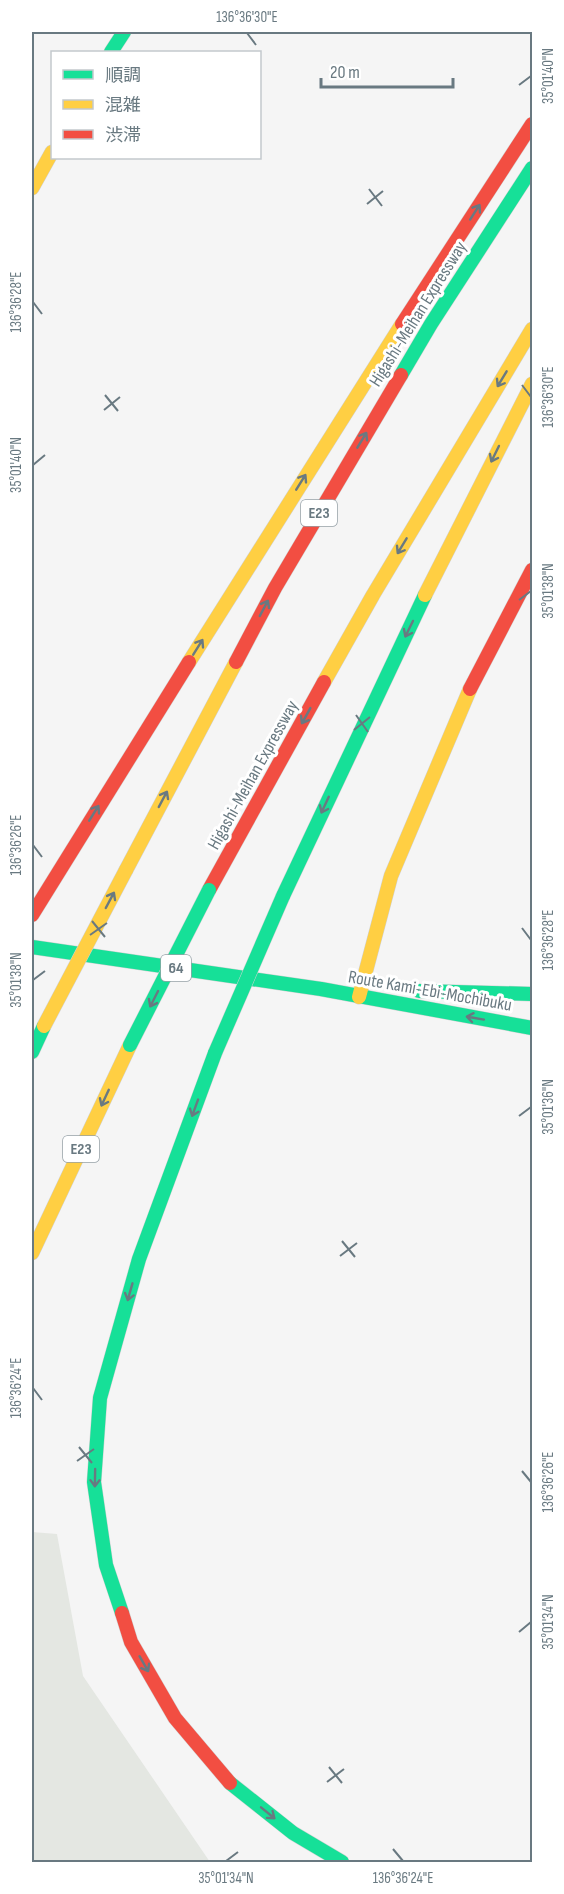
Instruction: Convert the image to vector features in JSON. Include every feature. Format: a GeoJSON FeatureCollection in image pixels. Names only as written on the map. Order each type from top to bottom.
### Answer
{"type":"FeatureCollection","features":[{"type":"Feature","properties":{"kind":"main road"},"geometry":{"type":"LineString","coordinates":[[112,51],[124,32]]}},
{"type":"Feature","properties":{"kind":"main road"},"geometry":{"type":"LineString","coordinates":[[32,915],[362,384],[532,124]]}},
{"type":"Feature","properties":{"kind":"main road"},"geometry":{"type":"LineString","coordinates":[[32,188],[51,154]]}},
{"type":"Feature","properties":{"kind":"main road","name":"Higashi-Meihan Expressway"},"geometry":{"type":"LineString","coordinates":[[32,1052],[274,588],[431,324],[532,168]]}},
{"type":"Feature","properties":{"kind":"main road","name":"Higashi-Meihan Expressway"},"geometry":{"type":"LineString","coordinates":[[32,1253],[130,1045],[209,890],[373,595],[532,328]]}},
{"type":"Feature","properties":{"kind":"main road"},"geometry":{"type":"LineString","coordinates":[[342,1863],[293,1833],[226,1779],[175,1718],[131,1641],[106,1566],[94,1482],[100,1398],[139,1259],[215,1053],[283,896],[386,676],[532,384]]}},
{"type":"Feature","properties":{"kind":"main road"},"geometry":{"type":"LineString","coordinates":[[360,993],[391,876],[468,693],[532,570]]}},
{"type":"Feature","properties":{"kind":"main road","name":"Route Kami-Ebi-Mochibuku"},"geometry":{"type":"LineString","coordinates":[[32,947],[360,993],[532,994]]}},
{"type":"Feature","properties":{"kind":"main road","name":"Route Kami-Ebi-Mochibuku"},"geometry":{"type":"LineString","coordinates":[[360,993],[532,1028]]}},
{"type":"Feature","properties":{"kind":"shaded area"},"geometry":{"type":"Polygon","coordinates":[[[32,1532],[57,1534],[83,1676],[210,1862],[32,1862],[32,1532]]]}},
{"type":"Feature","properties":{"kind":"traffic: fast"},"geometry":{"type":"LineString","coordinates":[[112,51],[124,32]]}},
{"type":"Feature","properties":{"kind":"traffic: fast"},"geometry":{"type":"LineString","coordinates":[[401,375],[431,324],[532,168]]}},
{"type":"Feature","properties":{"kind":"traffic: fast"},"geometry":{"type":"LineString","coordinates":[[283,896],[425,595]]}},
{"type":"Feature","properties":{"kind":"traffic: fast"},"geometry":{"type":"LineString","coordinates":[[130,1045],[209,890]]}},
{"type":"Feature","properties":{"kind":"traffic: fast"},"geometry":{"type":"LineString","coordinates":[[215,1053],[283,896]]}},
{"type":"Feature","properties":{"kind":"traffic: fast"},"geometry":{"type":"LineString","coordinates":[[32,947],[321,989],[532,1028]]}},
{"type":"Feature","properties":{"kind":"traffic: fast"},"geometry":{"type":"LineString","coordinates":[[419,991],[532,994]]}},
{"type":"Feature","properties":{"kind":"traffic: fast"},"geometry":{"type":"LineString","coordinates":[[32,1052],[44,1026]]}},
{"type":"Feature","properties":{"kind":"traffic: fast"},"geometry":{"type":"LineString","coordinates":[[122,1613],[106,1565],[94,1482],[100,1398],[139,1259],[215,1053]]}},
{"type":"Feature","properties":{"kind":"traffic: fast"},"geometry":{"type":"LineString","coordinates":[[230,1783],[293,1833],[342,1862]]}},
{"type":"Feature","properties":{"kind":"traffic: slow"},"geometry":{"type":"LineString","coordinates":[[32,188],[51,154]]}},
{"type":"Feature","properties":{"kind":"traffic: slow"},"geometry":{"type":"LineString","coordinates":[[189,662],[402,324]]}},
{"type":"Feature","properties":{"kind":"traffic: slow"},"geometry":{"type":"LineString","coordinates":[[324,682],[373,595],[532,329]]}},
{"type":"Feature","properties":{"kind":"traffic: slow"},"geometry":{"type":"LineString","coordinates":[[425,595],[532,384]]}},
{"type":"Feature","properties":{"kind":"traffic: slow"},"geometry":{"type":"LineString","coordinates":[[126,870],[236,662]]}},
{"type":"Feature","properties":{"kind":"traffic: slow"},"geometry":{"type":"LineString","coordinates":[[359,997],[391,876],[470,689]]}},
{"type":"Feature","properties":{"kind":"traffic: slow"},"geometry":{"type":"LineString","coordinates":[[44,1026],[126,870]]}},
{"type":"Feature","properties":{"kind":"traffic: slow"},"geometry":{"type":"LineString","coordinates":[[32,1253],[130,1045]]}},
{"type":"Feature","properties":{"kind":"traffic: jam"},"geometry":{"type":"LineString","coordinates":[[402,324],[532,124]]}},
{"type":"Feature","properties":{"kind":"traffic: jam"},"geometry":{"type":"LineString","coordinates":[[236,662],[275,588],[401,375]]}},
{"type":"Feature","properties":{"kind":"traffic: jam"},"geometry":{"type":"LineString","coordinates":[[470,689],[532,570]]}},
{"type":"Feature","properties":{"kind":"traffic: jam"},"geometry":{"type":"LineString","coordinates":[[32,915],[189,662]]}},
{"type":"Feature","properties":{"kind":"traffic: jam"},"geometry":{"type":"LineString","coordinates":[[209,890],[324,682]]}},
{"type":"Feature","properties":{"kind":"traffic: jam"},"geometry":{"type":"LineString","coordinates":[[122,1613],[131,1642],[175,1718],[230,1783]]}}]}
